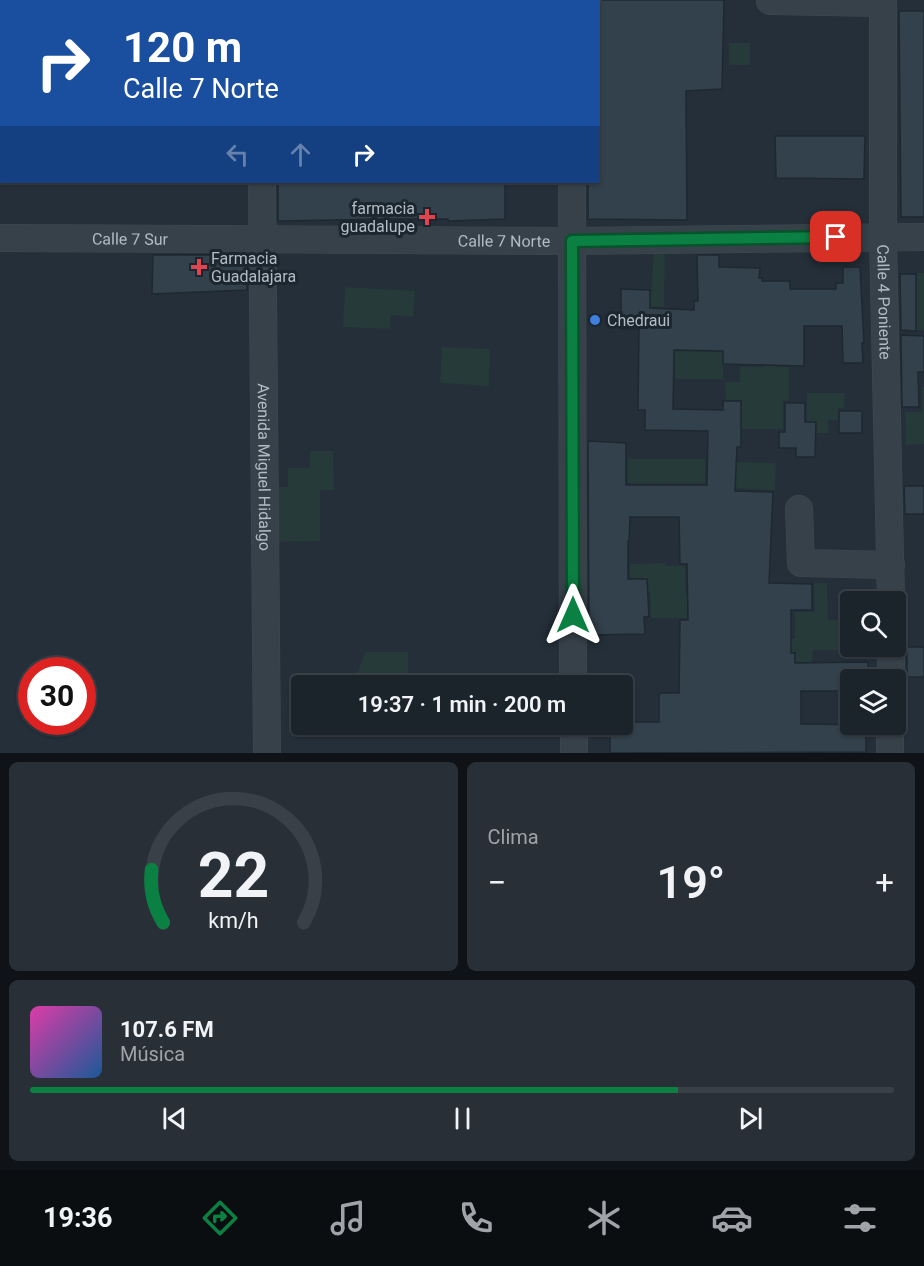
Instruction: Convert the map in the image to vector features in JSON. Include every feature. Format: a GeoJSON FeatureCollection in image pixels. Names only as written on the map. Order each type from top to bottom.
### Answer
{"type":"FeatureCollection","features":[{"type":"Feature","properties":{"kind":"street"},"geometry":{"type":"LineString","coordinates":[[770,1],[883,1]]}},
{"type":"Feature","properties":{"kind":"street","name":"Calle 4 Poniente"},"geometry":{"type":"LineString","coordinates":[[883,1],[884,237],[891,591]]}},
{"type":"Feature","properties":{"kind":"street","name":"Avenida Miguel Hidalgo"},"geometry":{"type":"LineString","coordinates":[[262,183],[267,753]]}},
{"type":"Feature","properties":{"kind":"street"},"geometry":{"type":"LineString","coordinates":[[572,183],[573,675]]}},
{"type":"Feature","properties":{"kind":"street","name":"Calle 7 Norte"},"geometry":{"type":"LineString","coordinates":[[262,238],[572,241],[924,237]]}},
{"type":"Feature","properties":{"kind":"street","name":"Calle 7 Sur"},"geometry":{"type":"LineString","coordinates":[[0,238],[262,238]]}},
{"type":"Feature","properties":{"kind":"street"},"geometry":{"type":"LineString","coordinates":[[799,509],[801,563],[891,565]]}},
{"type":"Feature","properties":{"kind":"street"},"geometry":{"type":"LineString","coordinates":[[574,735],[574,753]]}},
{"type":"Feature","properties":{"kind":"street"},"geometry":{"type":"LineString","coordinates":[[890,735],[890,753]]}},
{"type":"Feature","properties":{"kind":"green space"},"geometry":{"type":"Polygon","coordinates":[[[729,43],[750,43],[750,65],[729,65],[729,43]]]}},
{"type":"Feature","properties":{"kind":"green space"},"geometry":{"type":"Polygon","coordinates":[[[654,251],[665,251],[664,307],[650,307],[654,251]]]}},
{"type":"Feature","properties":{"kind":"green space"},"geometry":{"type":"Polygon","coordinates":[[[917,273],[924,273],[924,330],[917,330],[917,273]]]}},
{"type":"Feature","properties":{"kind":"green space"},"geometry":{"type":"Polygon","coordinates":[[[345,287],[415,291],[413,317],[391,315],[390,329],[343,327],[345,287]]]}},
{"type":"Feature","properties":{"kind":"green space"},"geometry":{"type":"Polygon","coordinates":[[[442,347],[490,349],[489,386],[440,383],[442,347]]]}},
{"type":"Feature","properties":{"kind":"green space"},"geometry":{"type":"Polygon","coordinates":[[[765,350],[776,350],[775,366],[789,367],[789,400],[783,401],[783,429],[742,429],[742,400],[726,400],[725,382],[740,382],[740,367],[764,367],[765,350]]]}},
{"type":"Feature","properties":{"kind":"green space"},"geometry":{"type":"Polygon","coordinates":[[[675,351],[723,352],[723,379],[675,379],[675,351]]]}},
{"type":"Feature","properties":{"kind":"green space"},"geometry":{"type":"Polygon","coordinates":[[[922,387],[924,387],[924,444],[906,445],[905,412],[922,412],[922,387]]]}},
{"type":"Feature","properties":{"kind":"green space"},"geometry":{"type":"Polygon","coordinates":[[[807,393],[845,393],[844,408],[838,408],[838,420],[828,420],[829,433],[807,433],[807,393]]]}},
{"type":"Feature","properties":{"kind":"green space"},"geometry":{"type":"Polygon","coordinates":[[[310,451],[333,451],[334,490],[320,490],[320,541],[274,542],[273,487],[288,487],[288,468],[310,468],[310,451]]]}},
{"type":"Feature","properties":{"kind":"green space"},"geometry":{"type":"Polygon","coordinates":[[[628,459],[705,459],[705,483],[628,483],[628,459]]]}},
{"type":"Feature","properties":{"kind":"green space"},"geometry":{"type":"Polygon","coordinates":[[[724,462],[776,463],[775,490],[727,488],[724,462]]]}},
{"type":"Feature","properties":{"kind":"green space"},"geometry":{"type":"Polygon","coordinates":[[[665,563],[666,566],[685,566],[686,595],[706,595],[707,618],[651,618],[647,578],[630,578],[630,564],[665,563]]]}},
{"type":"Feature","properties":{"kind":"green space"},"geometry":{"type":"Polygon","coordinates":[[[814,583],[827,583],[828,620],[840,620],[840,650],[813,650],[812,662],[796,662],[796,652],[738,652],[738,639],[795,639],[795,612],[815,612],[814,583]]]}},
{"type":"Feature","properties":{"kind":"green space"},"geometry":{"type":"Polygon","coordinates":[[[365,652],[408,652],[408,675],[352,675],[358,672],[365,652]]]}},
{"type":"Feature","properties":{"kind":"building"},"geometry":{"type":"Polygon","coordinates":[[[600,0],[724,0],[722,89],[686,91],[687,220],[588,219],[588,183],[600,183],[600,0]]]}},
{"type":"Feature","properties":{"kind":"building"},"geometry":{"type":"Polygon","coordinates":[[[899,11],[924,11],[924,217],[901,217],[899,11]]]}},
{"type":"Feature","properties":{"kind":"building"},"geometry":{"type":"Polygon","coordinates":[[[775,136],[865,136],[864,179],[776,178],[775,136]]]}},
{"type":"Feature","properties":{"kind":"building"},"geometry":{"type":"Polygon","coordinates":[[[278,183],[505,183],[505,219],[278,221],[278,183]]]}},
{"type":"Feature","properties":{"kind":"building","name":"Farmacia Guadalajara"},"geometry":{"type":"Polygon","coordinates":[[[153,255],[246,255],[247,290],[152,294],[153,255]]]}},
{"type":"Feature","properties":{"kind":"building"},"geometry":{"type":"Polygon","coordinates":[[[697,255],[719,255],[719,267],[760,268],[759,278],[762,278],[762,281],[790,281],[790,289],[836,289],[836,283],[843,283],[843,267],[860,267],[863,363],[843,363],[842,326],[804,326],[804,366],[723,364],[723,351],[674,350],[673,409],[723,410],[723,401],[741,401],[741,447],[737,447],[735,491],[773,492],[769,583],[812,584],[812,610],[791,610],[791,653],[795,653],[795,663],[868,662],[868,669],[840,669],[840,691],[801,691],[801,724],[840,725],[840,735],[866,735],[866,752],[610,753],[610,735],[633,735],[633,722],[659,722],[659,693],[679,693],[680,620],[688,620],[687,564],[680,564],[679,517],[630,517],[628,579],[647,579],[649,617],[644,617],[645,634],[589,635],[588,441],[626,443],[626,485],[707,485],[708,431],[645,430],[645,410],[638,410],[639,329],[621,329],[621,289],[650,290],[650,308],[694,310],[694,301],[698,301],[697,255]]]}},
{"type":"Feature","properties":{"kind":"building"},"geometry":{"type":"Polygon","coordinates":[[[900,274],[916,274],[916,331],[901,330],[900,274]]]}},
{"type":"Feature","properties":{"kind":"building"},"geometry":{"type":"Polygon","coordinates":[[[901,335],[924,336],[924,372],[918,372],[919,407],[902,407],[901,335]]]}},
{"type":"Feature","properties":{"kind":"building"},"geometry":{"type":"Polygon","coordinates":[[[785,403],[805,403],[805,422],[816,422],[815,457],[796,457],[796,448],[779,448],[779,432],[785,432],[785,403]]]}},
{"type":"Feature","properties":{"kind":"building"},"geometry":{"type":"Polygon","coordinates":[[[839,411],[862,411],[862,433],[839,433],[839,411]]]}},
{"type":"Feature","properties":{"kind":"building"},"geometry":{"type":"Polygon","coordinates":[[[904,486],[924,486],[924,514],[905,514],[904,486]]]}},
{"type":"Feature","properties":{"kind":"building"},"geometry":{"type":"Polygon","coordinates":[[[907,647],[924,647],[924,677],[907,677],[907,647]]]}},
{"type":"Feature","properties":{"kind":"place","name":"farmacia guadalupe"},"geometry":{"type":"Point","coordinates":[427,217]}},
{"type":"Feature","properties":{"kind":"place","name":"Farmacia Guadalajara"},"geometry":{"type":"Point","coordinates":[199,267]}},
{"type":"Feature","properties":{"kind":"place","name":"Chedraui"},"geometry":{"type":"Point","coordinates":[595,320]}},
{"type":"Feature","properties":{"kind":"route"},"geometry":{"type":"LineString","coordinates":[[573,615],[572,241],[836,237]]}}]}
